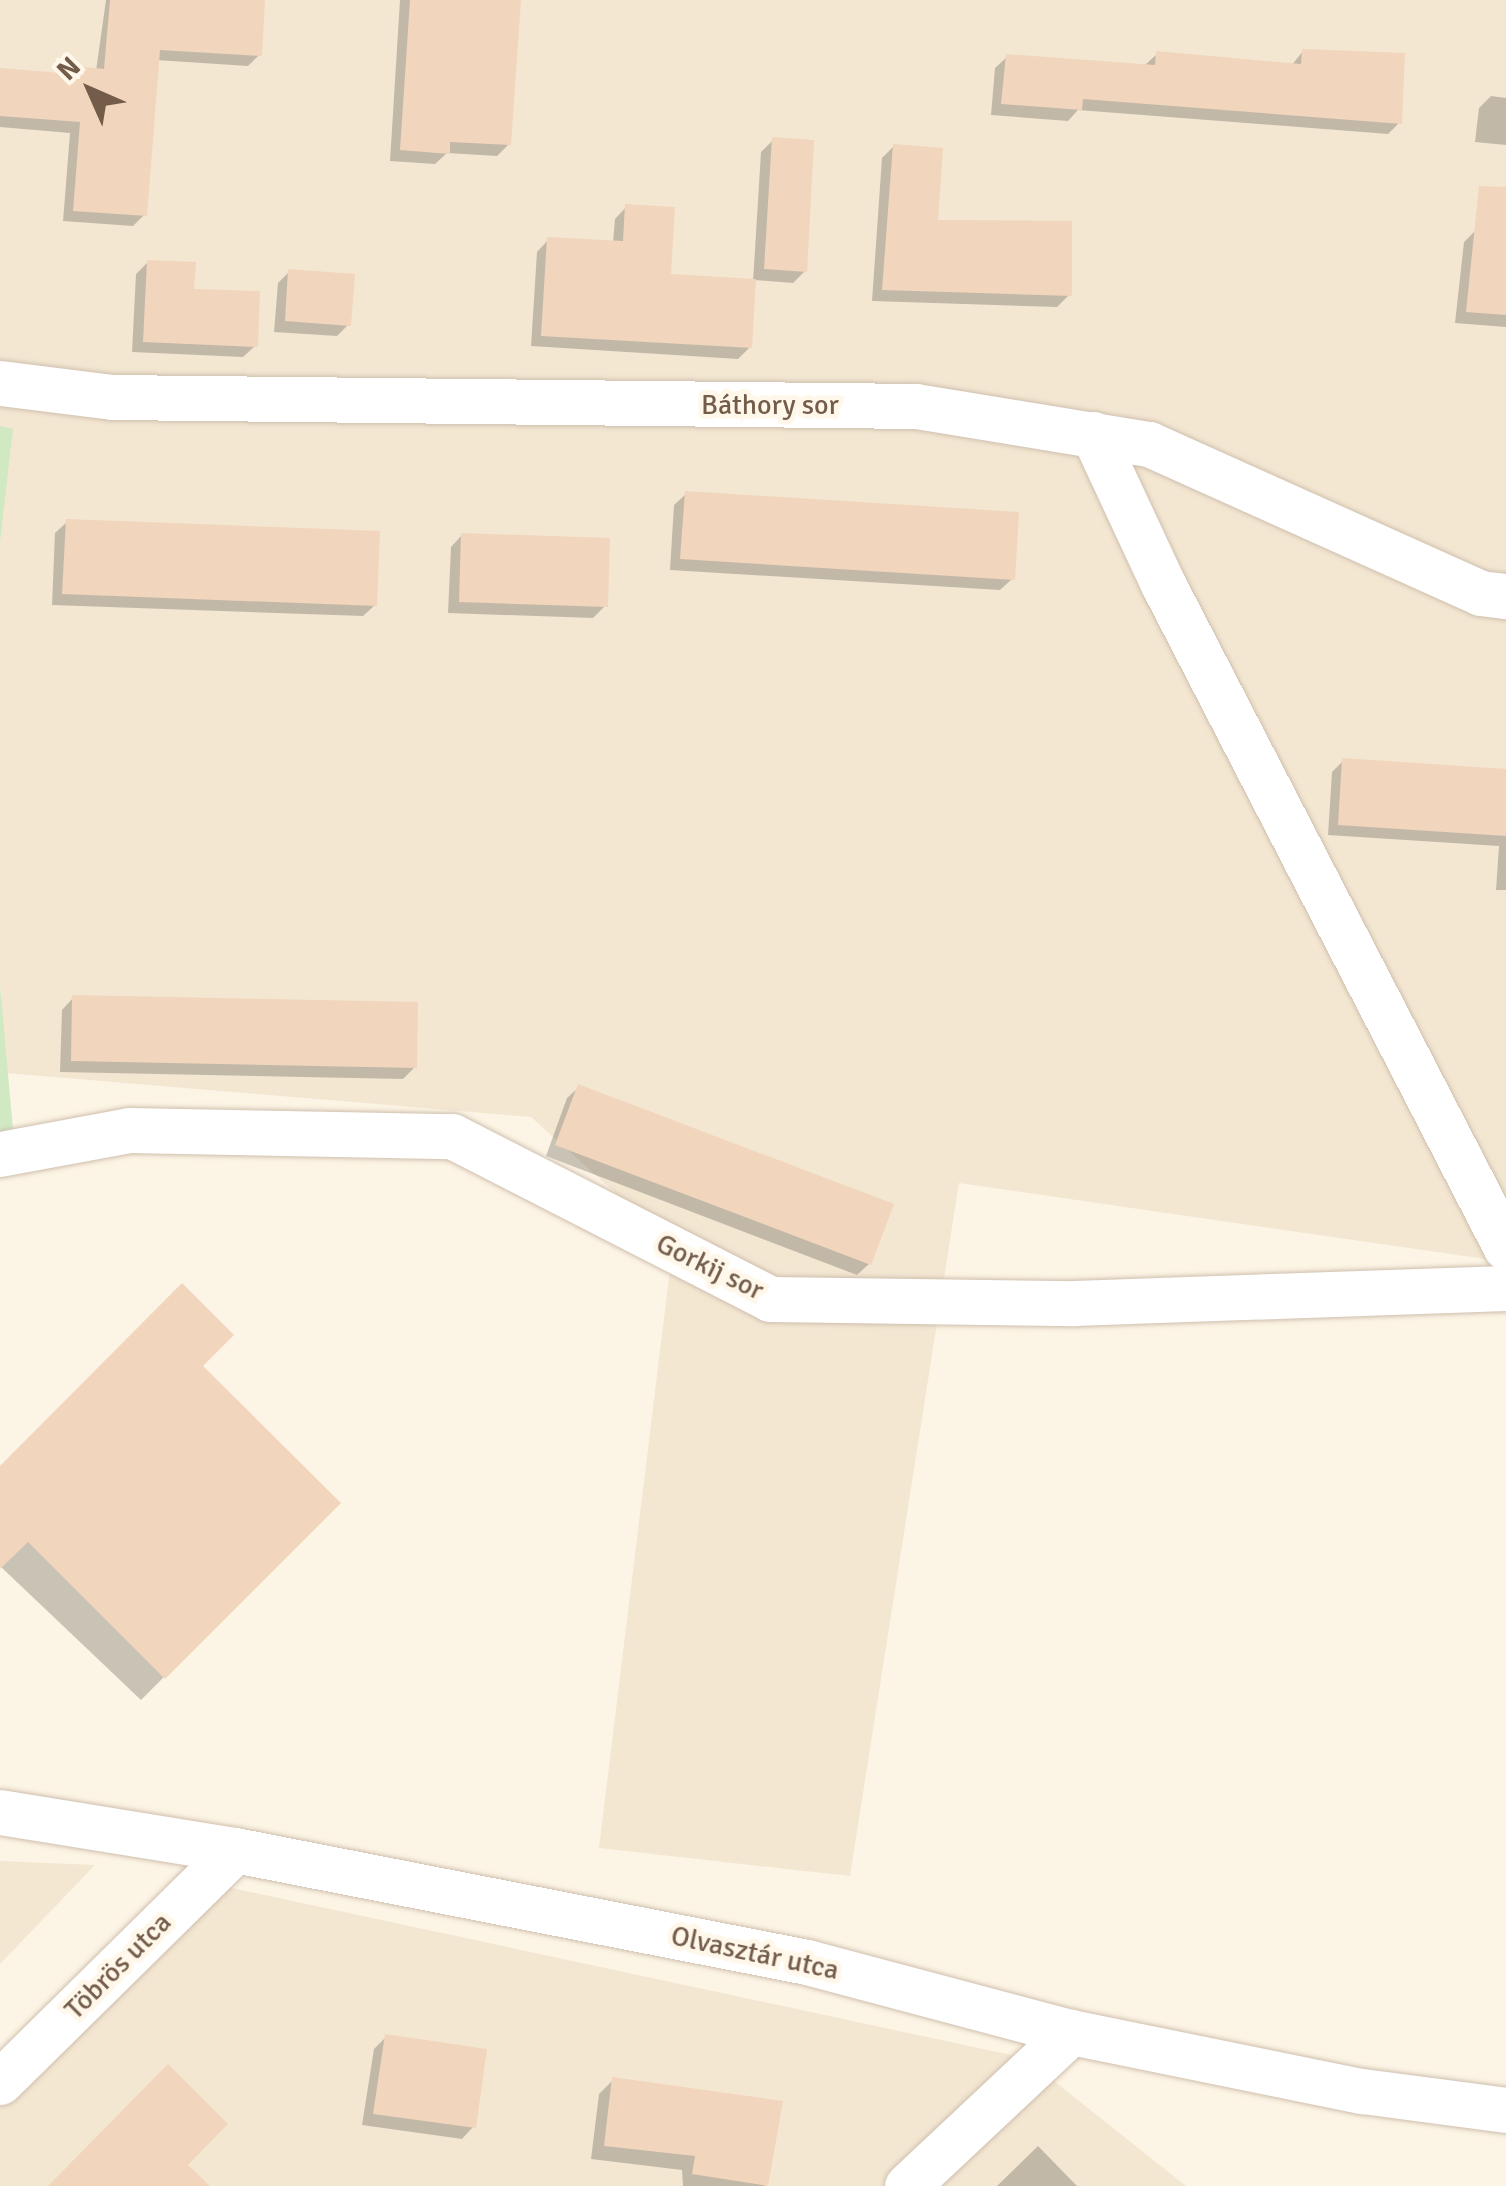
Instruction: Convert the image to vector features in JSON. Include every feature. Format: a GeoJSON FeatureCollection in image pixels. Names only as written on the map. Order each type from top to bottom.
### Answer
{"type":"FeatureCollection","features":[{"type":"Feature","properties":{"kind":"street","name":"Báthory sor"},"geometry":{"type":"LineString","coordinates":[[0,383],[112,397],[916,406],[1149,444],[1480,593],[1506,596]]}},
{"type":"Feature","properties":{"kind":"street"},"geometry":{"type":"LineString","coordinates":[[1093,434],[1163,584],[1506,1248]]}},
{"type":"Feature","properties":{"kind":"street","name":"Gorkij sor"},"geometry":{"type":"LineString","coordinates":[[0,1154],[128,1130],[452,1136],[770,1299],[1074,1302],[1506,1288]]}},
{"type":"Feature","properties":{"kind":"street","name":"Olvasztár utca"},"geometry":{"type":"LineString","coordinates":[[0,1812],[235,1850],[807,1962],[1071,2032],[1362,2091],[1506,2110]]}},
{"type":"Feature","properties":{"kind":"street","name":"Töbrös utca"},"geometry":{"type":"LineString","coordinates":[[0,2082],[235,1850]]}},
{"type":"Feature","properties":{"kind":"street"},"geometry":{"type":"LineString","coordinates":[[906,2186],[1071,2032]]}},
{"type":"Feature","properties":{"kind":"shaded area"},"geometry":{"type":"Polygon","coordinates":[[[0,0],[1506,0],[1506,1262],[959,1183],[850,1876],[599,1848],[673,1245],[531,1117],[6,1073],[0,985],[0,0]]]}},
{"type":"Feature","properties":{"kind":"shaded area"},"geometry":{"type":"Polygon","coordinates":[[[0,1861],[95,1865],[0,1964],[0,1861]]]}},
{"type":"Feature","properties":{"kind":"shaded area"},"geometry":{"type":"Polygon","coordinates":[[[204,1882],[1025,2058],[1186,2186],[0,2186],[0,2083],[204,1882]]]}},
{"type":"Feature","properties":{"kind":"green space"},"geometry":{"type":"Polygon","coordinates":[[[0,426],[13,429],[0,542],[0,426]]]}},
{"type":"Feature","properties":{"kind":"green space"},"geometry":{"type":"Polygon","coordinates":[[[0,985],[15,1152],[0,1154],[0,985]]]}},
{"type":"Feature","properties":{"kind":"building"},"geometry":{"type":"Polygon","coordinates":[[[110,0],[265,0],[262,56],[160,50],[147,216],[73,211],[80,122],[0,116],[0,68],[84,75],[84,67],[104,69],[110,0]]]}},
{"type":"Feature","properties":{"kind":"building"},"geometry":{"type":"Polygon","coordinates":[[[410,0],[521,0],[511,145],[450,142],[450,154],[400,150],[410,0]]]}},
{"type":"Feature","properties":{"kind":"building"},"geometry":{"type":"Polygon","coordinates":[[[1302,49],[1405,53],[1402,124],[1083,99],[1082,110],[1001,104],[1006,54],[1155,65],[1156,51],[1301,64],[1302,49]]]}},
{"type":"Feature","properties":{"kind":"building"},"geometry":{"type":"Polygon","coordinates":[[[772,137],[814,140],[807,272],[764,269],[772,137]]]}},
{"type":"Feature","properties":{"kind":"building"},"geometry":{"type":"Polygon","coordinates":[[[893,144],[943,148],[938,220],[1072,221],[1072,296],[882,290],[893,144]]]}},
{"type":"Feature","properties":{"kind":"building"},"geometry":{"type":"Polygon","coordinates":[[[1479,186],[1506,187],[1506,315],[1466,312],[1479,186]]]}},
{"type":"Feature","properties":{"kind":"building"},"geometry":{"type":"Polygon","coordinates":[[[625,204],[675,207],[671,274],[756,279],[752,348],[541,336],[547,237],[623,241],[625,204]]]}},
{"type":"Feature","properties":{"kind":"building"},"geometry":{"type":"Polygon","coordinates":[[[147,260],[196,262],[194,289],[260,291],[258,347],[143,342],[147,260]]]}},
{"type":"Feature","properties":{"kind":"building"},"geometry":{"type":"Polygon","coordinates":[[[288,269],[355,274],[351,326],[285,321],[288,269]]]}},
{"type":"Feature","properties":{"kind":"building"},"geometry":{"type":"Polygon","coordinates":[[[685,491],[1019,512],[1015,580],[680,559],[685,491]]]}},
{"type":"Feature","properties":{"kind":"building"},"geometry":{"type":"Polygon","coordinates":[[[66,519],[380,531],[377,606],[62,594],[66,519]]]}},
{"type":"Feature","properties":{"kind":"building"},"geometry":{"type":"Polygon","coordinates":[[[461,533],[610,538],[608,607],[459,602],[461,533]]]}},
{"type":"Feature","properties":{"kind":"building"},"geometry":{"type":"Polygon","coordinates":[[[1342,758],[1506,769],[1506,836],[1338,825],[1342,758]]]}},
{"type":"Feature","properties":{"kind":"building"},"geometry":{"type":"Polygon","coordinates":[[[72,995],[418,1002],[417,1068],[71,1061],[72,995]]]}},
{"type":"Feature","properties":{"kind":"building"},"geometry":{"type":"Polygon","coordinates":[[[578,1084],[894,1204],[871,1265],[555,1145],[578,1084]]]}},
{"type":"Feature","properties":{"kind":"building"},"geometry":{"type":"Polygon","coordinates":[[[182,1283],[234,1335],[203,1366],[341,1503],[165,1679],[28,1542],[0,1569],[0,1466],[182,1283]]]}},
{"type":"Feature","properties":{"kind":"building"},"geometry":{"type":"Polygon","coordinates":[[[385,2034],[487,2049],[476,2128],[373,2114],[385,2034]]]}},
{"type":"Feature","properties":{"kind":"building"},"geometry":{"type":"Polygon","coordinates":[[[168,2064],[228,2124],[188,2165],[210,2186],[48,2186],[168,2064]]]}},
{"type":"Feature","properties":{"kind":"building"},"geometry":{"type":"Polygon","coordinates":[[[612,2077],[783,2101],[768,2186],[692,2174],[695,2156],[604,2146],[612,2077]]]}}]}
